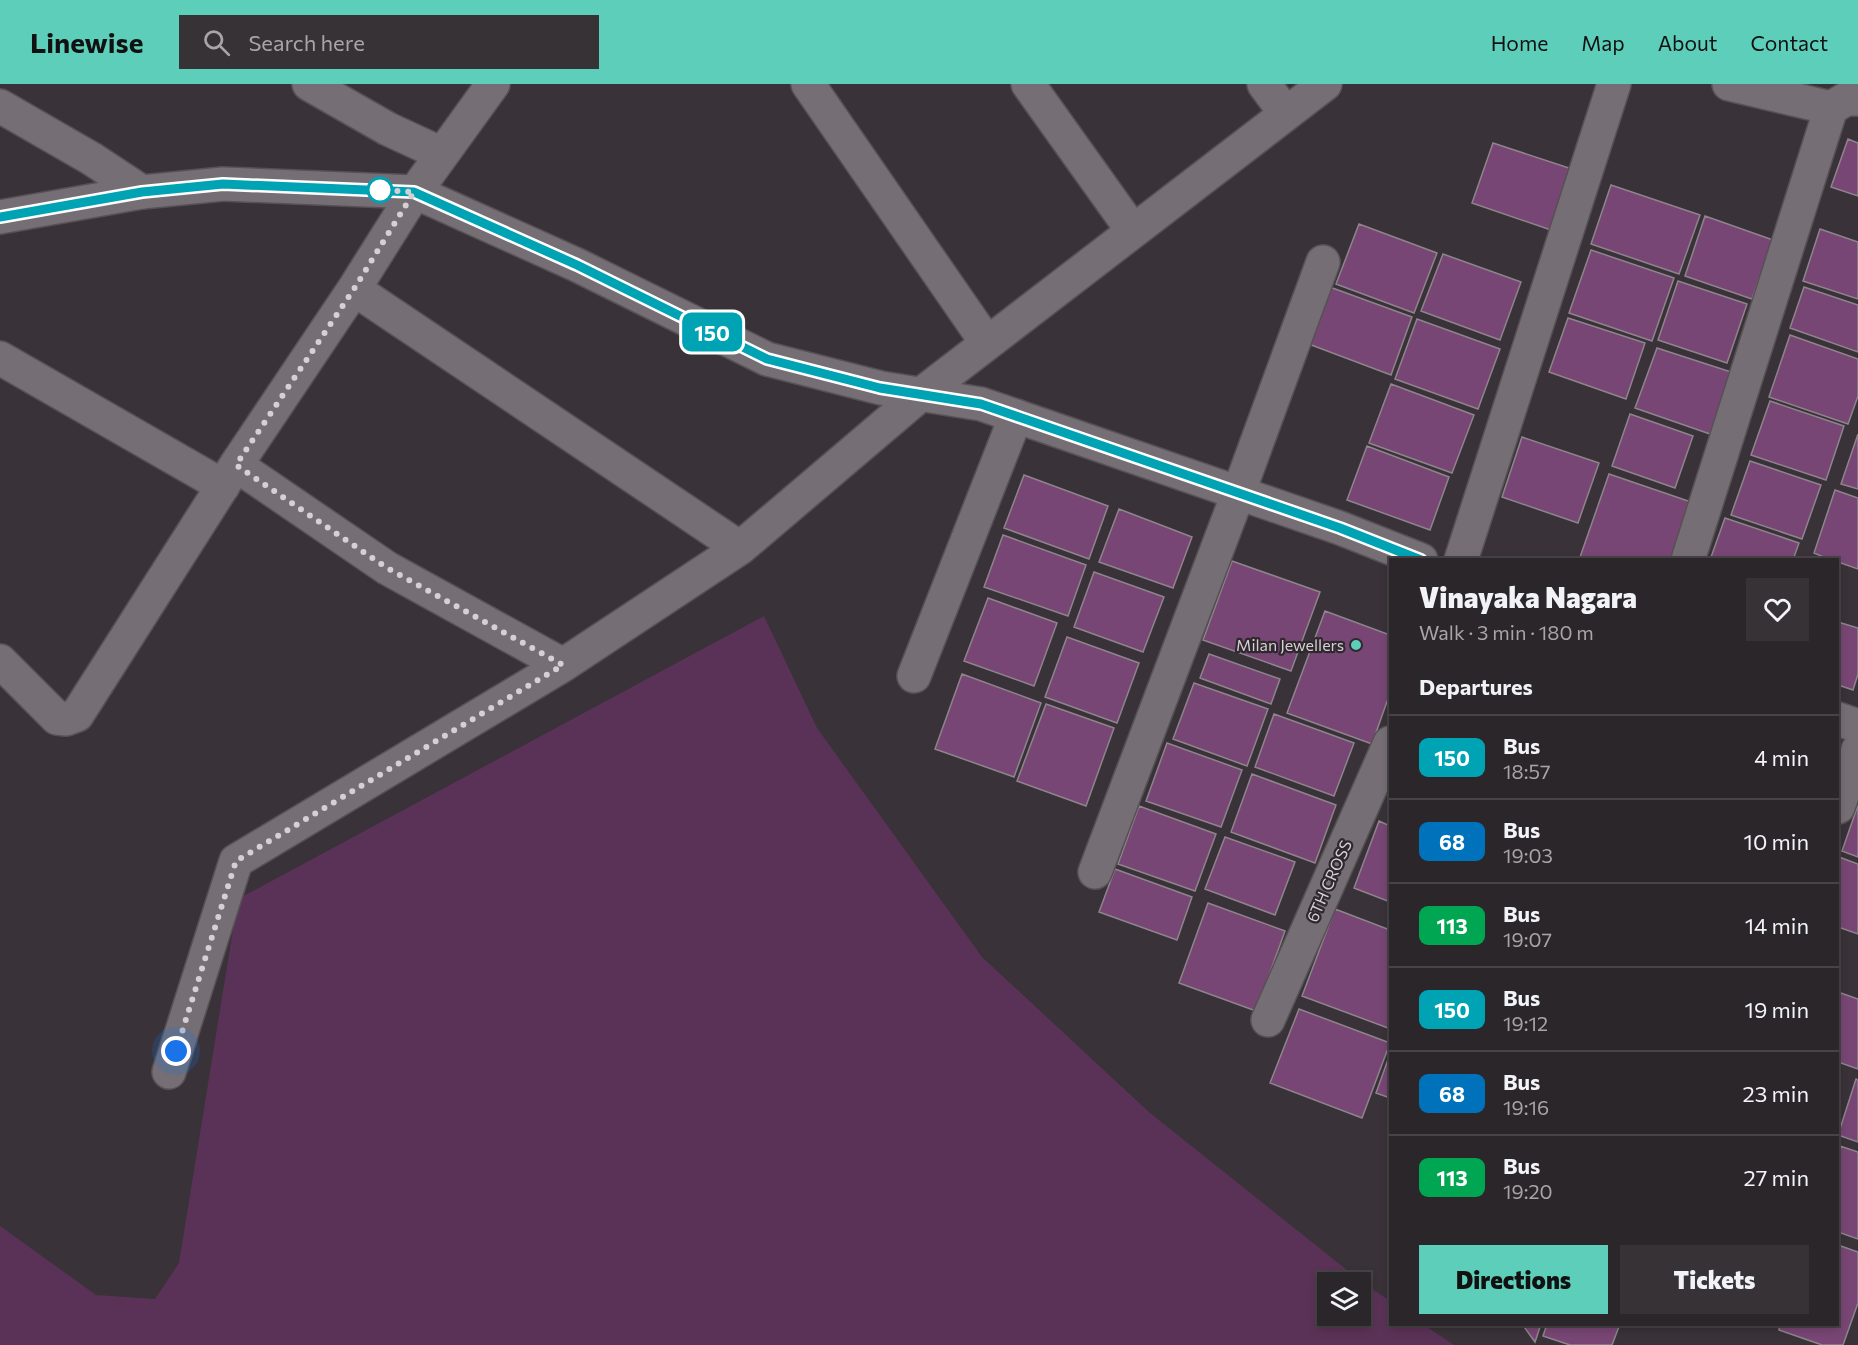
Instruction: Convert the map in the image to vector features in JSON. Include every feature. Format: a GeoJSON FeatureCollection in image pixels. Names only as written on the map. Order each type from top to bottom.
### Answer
{"type":"FeatureCollection","features":[{"type":"Feature","properties":{"kind":"street"},"geometry":{"type":"LineString","coordinates":[[309,84],[388,129],[442,154]]}},
{"type":"Feature","properties":{"kind":"street"},"geometry":{"type":"LineString","coordinates":[[0,661],[57,718],[66,719],[77,715],[230,475],[354,289],[414,192],[492,84]]}},
{"type":"Feature","properties":{"kind":"street"},"geometry":{"type":"LineString","coordinates":[[808,84],[987,343]]}},
{"type":"Feature","properties":{"kind":"street"},"geometry":{"type":"LineString","coordinates":[[1028,84],[1133,231]]}},
{"type":"Feature","properties":{"kind":"street"},"geometry":{"type":"LineString","coordinates":[[1264,84],[1286,114]]}},
{"type":"Feature","properties":{"kind":"street"},"geometry":{"type":"LineString","coordinates":[[169,1072],[236,861],[563,665],[740,548],[920,395],[1325,84]]}},
{"type":"Feature","properties":{"kind":"street"},"geometry":{"type":"LineString","coordinates":[[1462,558],[1614,84]]}},
{"type":"Feature","properties":{"kind":"street"},"geometry":{"type":"LineString","coordinates":[[1689,558],[1844,103],[1730,84]]}},
{"type":"Feature","properties":{"kind":"street"},"geometry":{"type":"LineString","coordinates":[[0,106],[92,159],[142,192]]}},
{"type":"Feature","properties":{"kind":"street"},"geometry":{"type":"LineString","coordinates":[[0,217],[142,192],[223,184],[414,192],[577,265],[767,359],[880,388],[981,404],[1340,528],[1416,558]]}},
{"type":"Feature","properties":{"kind":"street"},"geometry":{"type":"LineString","coordinates":[[1095,872],[1323,262]]}},
{"type":"Feature","properties":{"kind":"street"},"geometry":{"type":"LineString","coordinates":[[354,289],[740,548]]}},
{"type":"Feature","properties":{"kind":"street"},"geometry":{"type":"LineString","coordinates":[[0,358],[230,475],[387,568],[563,665]]}},
{"type":"Feature","properties":{"kind":"street"},"geometry":{"type":"LineString","coordinates":[[914,676],[1016,416]]}},
{"type":"Feature","properties":{"kind":"street"},"geometry":{"type":"LineString","coordinates":[[1839,719],[1858,726]]}},
{"type":"Feature","properties":{"kind":"street","name":"6TH CROSS"},"geometry":{"type":"LineString","coordinates":[[1268,1020],[1389,745]]}},
{"type":"Feature","properties":{"kind":"street"},"geometry":{"type":"LineString","coordinates":[[1839,804],[1858,750]]}},
{"type":"Feature","properties":{"kind":"shaded area"},"geometry":{"type":"Polygon","coordinates":[[[764,616],[817,728],[982,957],[1150,1113],[1349,1272],[1317,1272],[1317,1326],[1371,1326],[1371,1288],[1389,1300],[1389,1326],[1426,1326],[1454,1345],[0,1345],[0,1226],[96,1295],[155,1299],[179,1263],[238,899],[764,616]]]}},
{"type":"Feature","properties":{"kind":"building"},"geometry":{"type":"Polygon","coordinates":[[[1848,139],[1858,143],[1858,196],[1831,187],[1848,139]]]}},
{"type":"Feature","properties":{"kind":"building"},"geometry":{"type":"Polygon","coordinates":[[[1493,143],[1572,169],[1551,230],[1472,203],[1493,143]]]}},
{"type":"Feature","properties":{"kind":"building"},"geometry":{"type":"Polygon","coordinates":[[[1611,185],[1700,215],[1679,274],[1591,244],[1611,185]]]}},
{"type":"Feature","properties":{"kind":"building"},"geometry":{"type":"Polygon","coordinates":[[[1705,216],[1773,240],[1752,299],[1685,276],[1705,216]]]}},
{"type":"Feature","properties":{"kind":"building"},"geometry":{"type":"Polygon","coordinates":[[[1359,224],[1437,253],[1414,313],[1336,284],[1359,224]]]}},
{"type":"Feature","properties":{"kind":"building"},"geometry":{"type":"Polygon","coordinates":[[[1820,229],[1858,242],[1858,299],[1803,281],[1820,229]]]}},
{"type":"Feature","properties":{"kind":"building"},"geometry":{"type":"Polygon","coordinates":[[[1591,250],[1674,278],[1652,341],[1569,313],[1591,250]]]}},
{"type":"Feature","properties":{"kind":"building"},"geometry":{"type":"Polygon","coordinates":[[[1443,254],[1521,282],[1500,340],[1421,311],[1443,254]]]}},
{"type":"Feature","properties":{"kind":"building"},"geometry":{"type":"Polygon","coordinates":[[[1678,281],[1747,304],[1727,363],[1658,340],[1678,281]]]}},
{"type":"Feature","properties":{"kind":"building"},"geometry":{"type":"Polygon","coordinates":[[[1327,286],[1412,317],[1391,375],[1306,343],[1327,286]]]}},
{"type":"Feature","properties":{"kind":"building"},"geometry":{"type":"Polygon","coordinates":[[[1804,287],[1858,305],[1858,352],[1790,328],[1804,287]]]}},
{"type":"Feature","properties":{"kind":"building"},"geometry":{"type":"Polygon","coordinates":[[[1568,318],[1645,343],[1626,399],[1549,372],[1568,318]]]}},
{"type":"Feature","properties":{"kind":"building"},"geometry":{"type":"Polygon","coordinates":[[[1417,319],[1500,349],[1478,409],[1395,379],[1417,319]]]}},
{"type":"Feature","properties":{"kind":"building"},"geometry":{"type":"Polygon","coordinates":[[[1790,335],[1858,359],[1858,396],[1848,424],[1769,397],[1790,335]]]}},
{"type":"Feature","properties":{"kind":"building"},"geometry":{"type":"Polygon","coordinates":[[[1657,348],[1731,372],[1710,434],[1635,408],[1657,348]]]}},
{"type":"Feature","properties":{"kind":"building"},"geometry":{"type":"Polygon","coordinates":[[[1391,384],[1474,415],[1452,473],[1369,443],[1391,384]]]}},
{"type":"Feature","properties":{"kind":"building"},"geometry":{"type":"Polygon","coordinates":[[[1770,401],[1844,426],[1826,480],[1751,455],[1770,401]]]}},
{"type":"Feature","properties":{"kind":"building"},"geometry":{"type":"Polygon","coordinates":[[[1630,414],[1693,436],[1675,488],[1612,466],[1630,414]]]}},
{"type":"Feature","properties":{"kind":"building"},"geometry":{"type":"Polygon","coordinates":[[[1858,434],[1858,489],[1841,484],[1858,434]]]}},
{"type":"Feature","properties":{"kind":"building"},"geometry":{"type":"Polygon","coordinates":[[[1522,437],[1599,463],[1578,523],[1502,497],[1522,437]]]}},
{"type":"Feature","properties":{"kind":"building"},"geometry":{"type":"Polygon","coordinates":[[[1367,446],[1449,477],[1430,530],[1347,500],[1367,446]]]}},
{"type":"Feature","properties":{"kind":"building"},"geometry":{"type":"Polygon","coordinates":[[[1750,461],[1821,485],[1802,539],[1731,515],[1750,461]]]}},
{"type":"Feature","properties":{"kind":"building"},"geometry":{"type":"Polygon","coordinates":[[[1609,474],[1694,503],[1676,558],[1580,558],[1609,474]]]}},
{"type":"Feature","properties":{"kind":"building"},"geometry":{"type":"Polygon","coordinates":[[[1024,475],[1108,506],[1089,559],[1004,528],[1024,475]]]}},
{"type":"Feature","properties":{"kind":"building"},"geometry":{"type":"Polygon","coordinates":[[[1835,490],[1858,498],[1858,569],[1839,562],[1839,558],[1826,558],[1814,553],[1835,490]]]}},
{"type":"Feature","properties":{"kind":"building"},"geometry":{"type":"Polygon","coordinates":[[[1119,509],[1192,537],[1173,588],[1099,562],[1119,509]]]}},
{"type":"Feature","properties":{"kind":"building"},"geometry":{"type":"Polygon","coordinates":[[[1725,518],[1799,543],[1794,558],[1711,558],[1725,518]]]}},
{"type":"Feature","properties":{"kind":"building"},"geometry":{"type":"Polygon","coordinates":[[[1003,535],[1086,565],[1068,616],[984,587],[1003,535]]]}},
{"type":"Feature","properties":{"kind":"building"},"geometry":{"type":"Polygon","coordinates":[[[1232,561],[1320,592],[1291,671],[1203,640],[1232,561]]]}},
{"type":"Feature","properties":{"kind":"building"},"geometry":{"type":"Polygon","coordinates":[[[1094,572],[1164,597],[1143,652],[1074,627],[1094,572]]]}},
{"type":"Feature","properties":{"kind":"building"},"geometry":{"type":"Polygon","coordinates":[[[988,598],[1057,623],[1034,686],[964,661],[988,598]]]}},
{"type":"Feature","properties":{"kind":"building"},"geometry":{"type":"Polygon","coordinates":[[[1325,611],[1389,635],[1389,696],[1372,744],[1287,713],[1325,611]]]}},
{"type":"Feature","properties":{"kind":"building"},"geometry":{"type":"Polygon","coordinates":[[[1839,622],[1858,628],[1858,674],[1853,690],[1839,685],[1839,622]]]}},
{"type":"Feature","properties":{"kind":"building"},"geometry":{"type":"Polygon","coordinates":[[[1067,637],[1139,663],[1117,723],[1045,697],[1067,637]]]}},
{"type":"Feature","properties":{"kind":"building"},"geometry":{"type":"Polygon","coordinates":[[[1209,654],[1280,679],[1271,704],[1200,678],[1209,654]]]}},
{"type":"Feature","properties":{"kind":"building"},"geometry":{"type":"Polygon","coordinates":[[[962,674],[1041,703],[1014,777],[935,749],[962,674]]]}},
{"type":"Feature","properties":{"kind":"building"},"geometry":{"type":"Polygon","coordinates":[[[1194,683],[1268,709],[1247,766],[1173,739],[1194,683]]]}},
{"type":"Feature","properties":{"kind":"building"},"geometry":{"type":"Polygon","coordinates":[[[1046,704],[1114,728],[1086,806],[1017,781],[1046,704]]]}},
{"type":"Feature","properties":{"kind":"building"},"geometry":{"type":"Polygon","coordinates":[[[1274,714],[1354,743],[1334,796],[1255,767],[1274,714]]]}},
{"type":"Feature","properties":{"kind":"building"},"geometry":{"type":"Polygon","coordinates":[[[1167,743],[1242,770],[1221,827],[1146,801],[1167,743]]]}},
{"type":"Feature","properties":{"kind":"building"},"geometry":{"type":"Polygon","coordinates":[[[1252,774],[1336,805],[1315,863],[1231,832],[1252,774]]]}},
{"type":"Feature","properties":{"kind":"building"},"geometry":{"type":"Polygon","coordinates":[[[1858,805],[1858,857],[1842,851],[1858,805]]]}},
{"type":"Feature","properties":{"kind":"building"},"geometry":{"type":"Polygon","coordinates":[[[1139,806],[1216,834],[1195,891],[1118,864],[1139,806]]]}},
{"type":"Feature","properties":{"kind":"building"},"geometry":{"type":"Polygon","coordinates":[[[1379,821],[1389,826],[1389,902],[1354,888],[1379,821]]]}},
{"type":"Feature","properties":{"kind":"building"},"geometry":{"type":"Polygon","coordinates":[[[1225,837],[1295,862],[1275,915],[1205,889],[1225,837]]]}},
{"type":"Feature","properties":{"kind":"building"},"geometry":{"type":"Polygon","coordinates":[[[1839,857],[1858,864],[1858,934],[1839,927],[1839,857]]]}},
{"type":"Feature","properties":{"kind":"building"},"geometry":{"type":"Polygon","coordinates":[[[1115,869],[1192,897],[1177,940],[1099,912],[1115,869]]]}},
{"type":"Feature","properties":{"kind":"building"},"geometry":{"type":"Polygon","coordinates":[[[1208,903],[1285,931],[1256,1011],[1179,983],[1208,903]]]}},
{"type":"Feature","properties":{"kind":"building"},"geometry":{"type":"Polygon","coordinates":[[[1335,909],[1389,930],[1388,1028],[1302,996],[1335,909]]]}},
{"type":"Feature","properties":{"kind":"building"},"geometry":{"type":"Polygon","coordinates":[[[1839,992],[1858,999],[1858,1069],[1839,1062],[1839,992]]]}},
{"type":"Feature","properties":{"kind":"building"},"geometry":{"type":"Polygon","coordinates":[[[1299,1009],[1389,1043],[1362,1118],[1270,1083],[1299,1009]]]}},
{"type":"Feature","properties":{"kind":"building"},"geometry":{"type":"Polygon","coordinates":[[[1389,1057],[1389,1098],[1376,1093],[1389,1057]]]}},
{"type":"Feature","properties":{"kind":"building"},"geometry":{"type":"Polygon","coordinates":[[[1856,1079],[1858,1080],[1858,1142],[1839,1135],[1856,1079]]]}},
{"type":"Feature","properties":{"kind":"building"},"geometry":{"type":"Polygon","coordinates":[[[1840,1146],[1858,1152],[1858,1239],[1839,1232],[1840,1146]]]}},
{"type":"Feature","properties":{"kind":"building"},"geometry":{"type":"Polygon","coordinates":[[[1839,1245],[1858,1252],[1858,1303],[1843,1345],[1822,1345],[1779,1330],[1780,1326],[1839,1326],[1839,1245]]]}},
{"type":"Feature","properties":{"kind":"building"},"geometry":{"type":"Polygon","coordinates":[[[1523,1326],[1540,1326],[1535,1342],[1523,1326]]]}},
{"type":"Feature","properties":{"kind":"building"},"geometry":{"type":"Polygon","coordinates":[[[1546,1326],[1619,1326],[1612,1345],[1570,1345],[1543,1336],[1546,1326]]]}},
{"type":"Feature","properties":{"kind":"bus line","name":"150"},"geometry":{"type":"LineString","coordinates":[[0,217],[142,192],[223,184],[414,192],[577,265],[767,359],[880,388],[981,404],[1340,528],[1416,558]]}},
{"type":"Feature","properties":{"kind":"place","name":"Milan Jewellers"},"geometry":{"type":"Point","coordinates":[1356,645]}},
{"type":"Feature","properties":{"kind":"route"},"geometry":{"type":"LineString","coordinates":[[176,1051],[236,861],[563,665],[387,568],[236,465],[354,289],[414,192],[380,190]]}}]}
